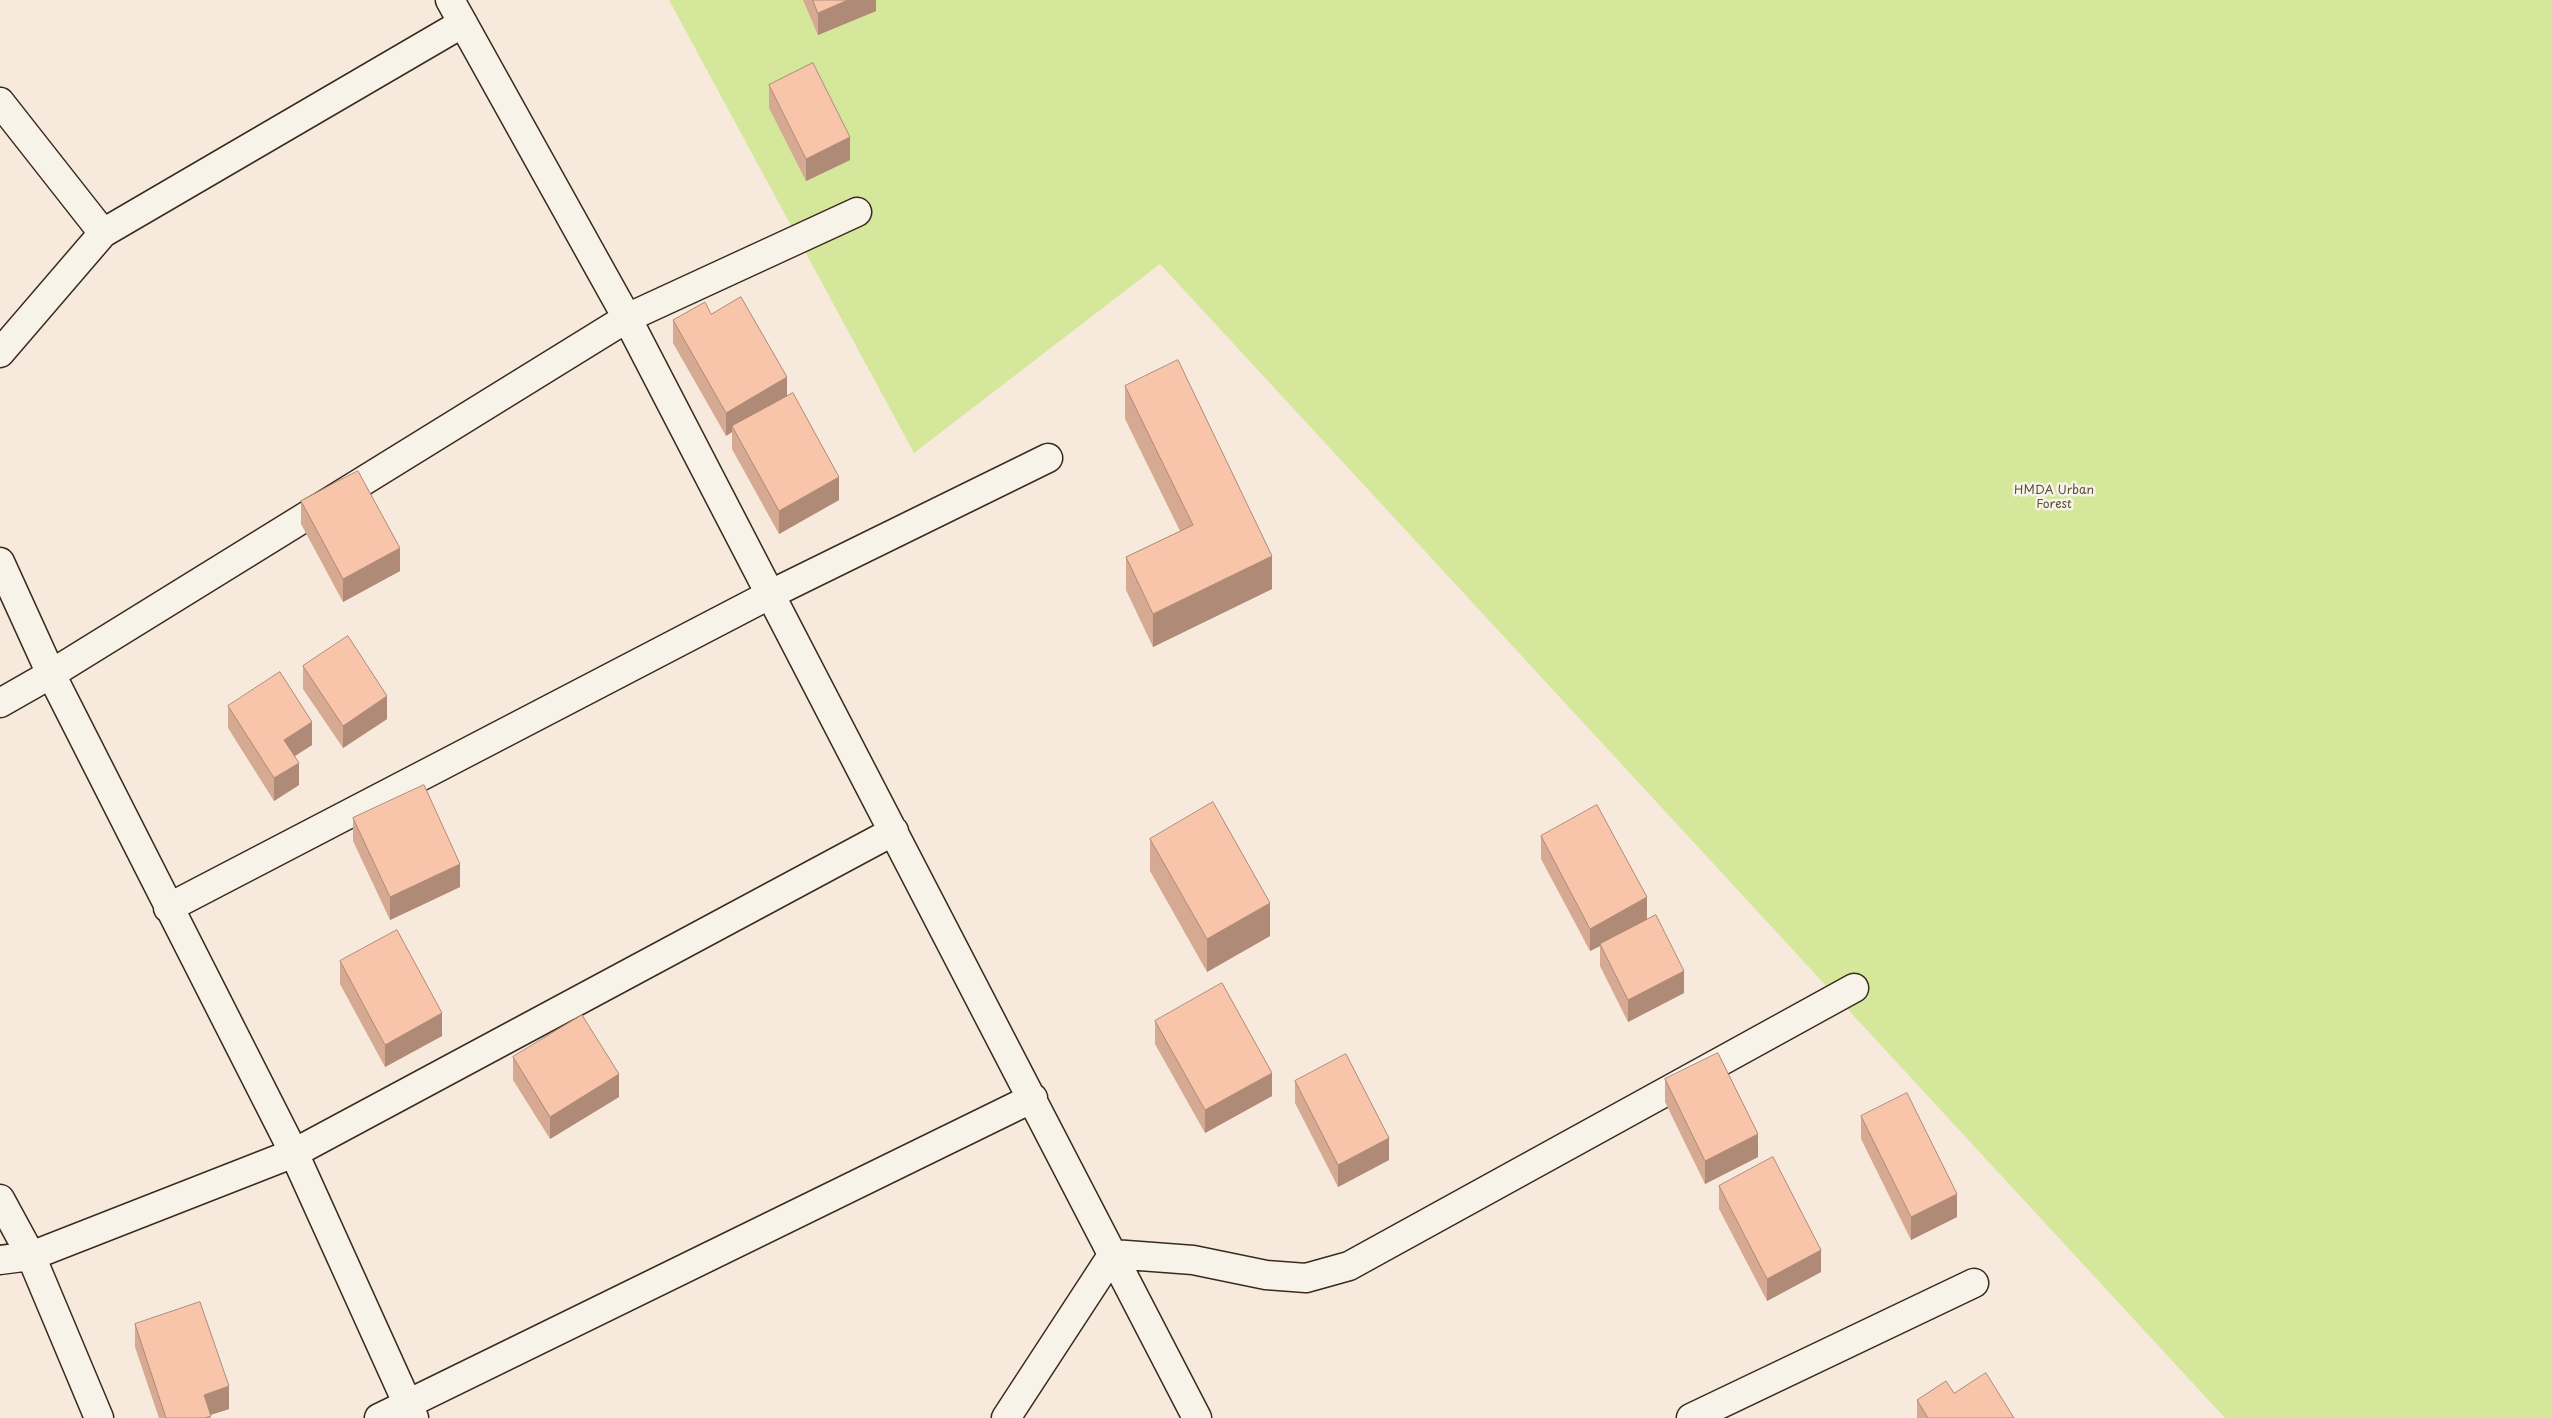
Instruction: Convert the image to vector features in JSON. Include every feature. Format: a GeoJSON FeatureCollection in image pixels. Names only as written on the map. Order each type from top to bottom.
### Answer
{"type":"FeatureCollection","features":[{"type":"Feature","properties":{"kind":"street"},"geometry":{"type":"LineString","coordinates":[[0,353],[103,232],[457,11],[627,318],[1033,1098],[1197,1418]]}},
{"type":"Feature","properties":{"kind":"street"},"geometry":{"type":"LineString","coordinates":[[0,102],[103,232]]}},
{"type":"Feature","properties":{"kind":"street"},"geometry":{"type":"LineString","coordinates":[[0,703],[51,674],[627,318],[857,212]]}},
{"type":"Feature","properties":{"kind":"street"},"geometry":{"type":"LineString","coordinates":[[168,908],[770,594],[1048,458]]}},
{"type":"Feature","properties":{"kind":"street"},"geometry":{"type":"LineString","coordinates":[[0,562],[51,674],[168,908],[294,1153],[411,1410]]}},
{"type":"Feature","properties":{"kind":"street"},"geometry":{"type":"LineString","coordinates":[[0,1260],[31,1256],[294,1153],[894,831]]}},
{"type":"Feature","properties":{"kind":"street"},"geometry":{"type":"LineString","coordinates":[[1113,1254],[1193,1260],[1266,1275],[1306,1278],[1349,1266],[1854,988]]}},
{"type":"Feature","properties":{"kind":"street"},"geometry":{"type":"LineString","coordinates":[[379,1418],[411,1410],[1033,1098]]}},
{"type":"Feature","properties":{"kind":"street"},"geometry":{"type":"LineString","coordinates":[[0,1199],[31,1256],[99,1418]]}},
{"type":"Feature","properties":{"kind":"street"},"geometry":{"type":"LineString","coordinates":[[1006,1418],[1113,1254]]}},
{"type":"Feature","properties":{"kind":"street"},"geometry":{"type":"LineString","coordinates":[[1691,1418],[1974,1283]]}},
{"type":"Feature","properties":{"kind":"green space","name":"HMDA Urban Forest"},"geometry":{"type":"Polygon","coordinates":[[[669,0],[2552,0],[2552,1418],[2225,1418],[1160,264],[914,453],[669,0]]]}},
{"type":"Feature","properties":{"kind":"building"},"geometry":{"type":"Polygon","coordinates":[[[813,0],[848,0],[818,13],[813,0]]]}},
{"type":"Feature","properties":{"kind":"building"},"geometry":{"type":"Polygon","coordinates":[[[813,63],[850,137],[806,159],[769,85],[813,63]]]}},
{"type":"Feature","properties":{"kind":"building"},"geometry":{"type":"Polygon","coordinates":[[[741,297],[787,377],[726,413],[673,320],[705,302],[711,314],[741,297]]]}},
{"type":"Feature","properties":{"kind":"building"},"geometry":{"type":"Polygon","coordinates":[[[1178,360],[1272,556],[1153,614],[1126,557],[1193,525],[1125,386],[1178,360]]]}},
{"type":"Feature","properties":{"kind":"building"},"geometry":{"type":"Polygon","coordinates":[[[793,393],[839,477],[779,511],[732,426],[793,393]]]}},
{"type":"Feature","properties":{"kind":"building"},"geometry":{"type":"Polygon","coordinates":[[[358,471],[400,548],[343,579],[301,501],[358,471]]]}},
{"type":"Feature","properties":{"kind":"building"},"geometry":{"type":"Polygon","coordinates":[[[348,636],[387,696],[343,726],[303,666],[348,636]]]}},
{"type":"Feature","properties":{"kind":"building"},"geometry":{"type":"Polygon","coordinates":[[[280,672],[312,722],[284,740],[299,763],[274,778],[228,706],[280,672]]]}},
{"type":"Feature","properties":{"kind":"building"},"geometry":{"type":"Polygon","coordinates":[[[424,785],[460,864],[390,897],[353,818],[424,785]]]}},
{"type":"Feature","properties":{"kind":"building"},"geometry":{"type":"Polygon","coordinates":[[[1213,802],[1270,903],[1207,939],[1150,839],[1213,802]]]}},
{"type":"Feature","properties":{"kind":"building"},"geometry":{"type":"Polygon","coordinates":[[[1597,805],[1647,897],[1590,929],[1541,836],[1597,805]]]}},
{"type":"Feature","properties":{"kind":"building"},"geometry":{"type":"Polygon","coordinates":[[[1656,915],[1684,971],[1628,1000],[1600,944],[1656,915]]]}},
{"type":"Feature","properties":{"kind":"building"},"geometry":{"type":"Polygon","coordinates":[[[397,930],[442,1013],[385,1045],[340,961],[397,930]]]}},
{"type":"Feature","properties":{"kind":"building"},"geometry":{"type":"Polygon","coordinates":[[[1222,983],[1272,1073],[1205,1110],[1155,1021],[1222,983]]]}},
{"type":"Feature","properties":{"kind":"building"},"geometry":{"type":"Polygon","coordinates":[[[582,1015],[619,1074],[550,1117],[513,1057],[582,1015]]]}},
{"type":"Feature","properties":{"kind":"building"},"geometry":{"type":"Polygon","coordinates":[[[1718,1053],[1758,1134],[1705,1161],[1665,1079],[1718,1053]]]}},
{"type":"Feature","properties":{"kind":"building"},"geometry":{"type":"Polygon","coordinates":[[[1346,1054],[1389,1138],[1338,1165],[1295,1081],[1346,1054]]]}},
{"type":"Feature","properties":{"kind":"building"},"geometry":{"type":"Polygon","coordinates":[[[1907,1093],[1957,1194],[1911,1217],[1861,1116],[1907,1093]]]}},
{"type":"Feature","properties":{"kind":"building"},"geometry":{"type":"Polygon","coordinates":[[[1773,1157],[1821,1250],[1767,1279],[1719,1186],[1773,1157]]]}},
{"type":"Feature","properties":{"kind":"building"},"geometry":{"type":"Polygon","coordinates":[[[200,1302],[229,1386],[204,1395],[211,1416],[205,1418],[166,1418],[135,1324],[200,1302]]]}},
{"type":"Feature","properties":{"kind":"building"},"geometry":{"type":"Polygon","coordinates":[[[1986,1373],[2014,1418],[1928,1418],[1917,1400],[1946,1381],[1954,1393],[1986,1373]]]}}]}
